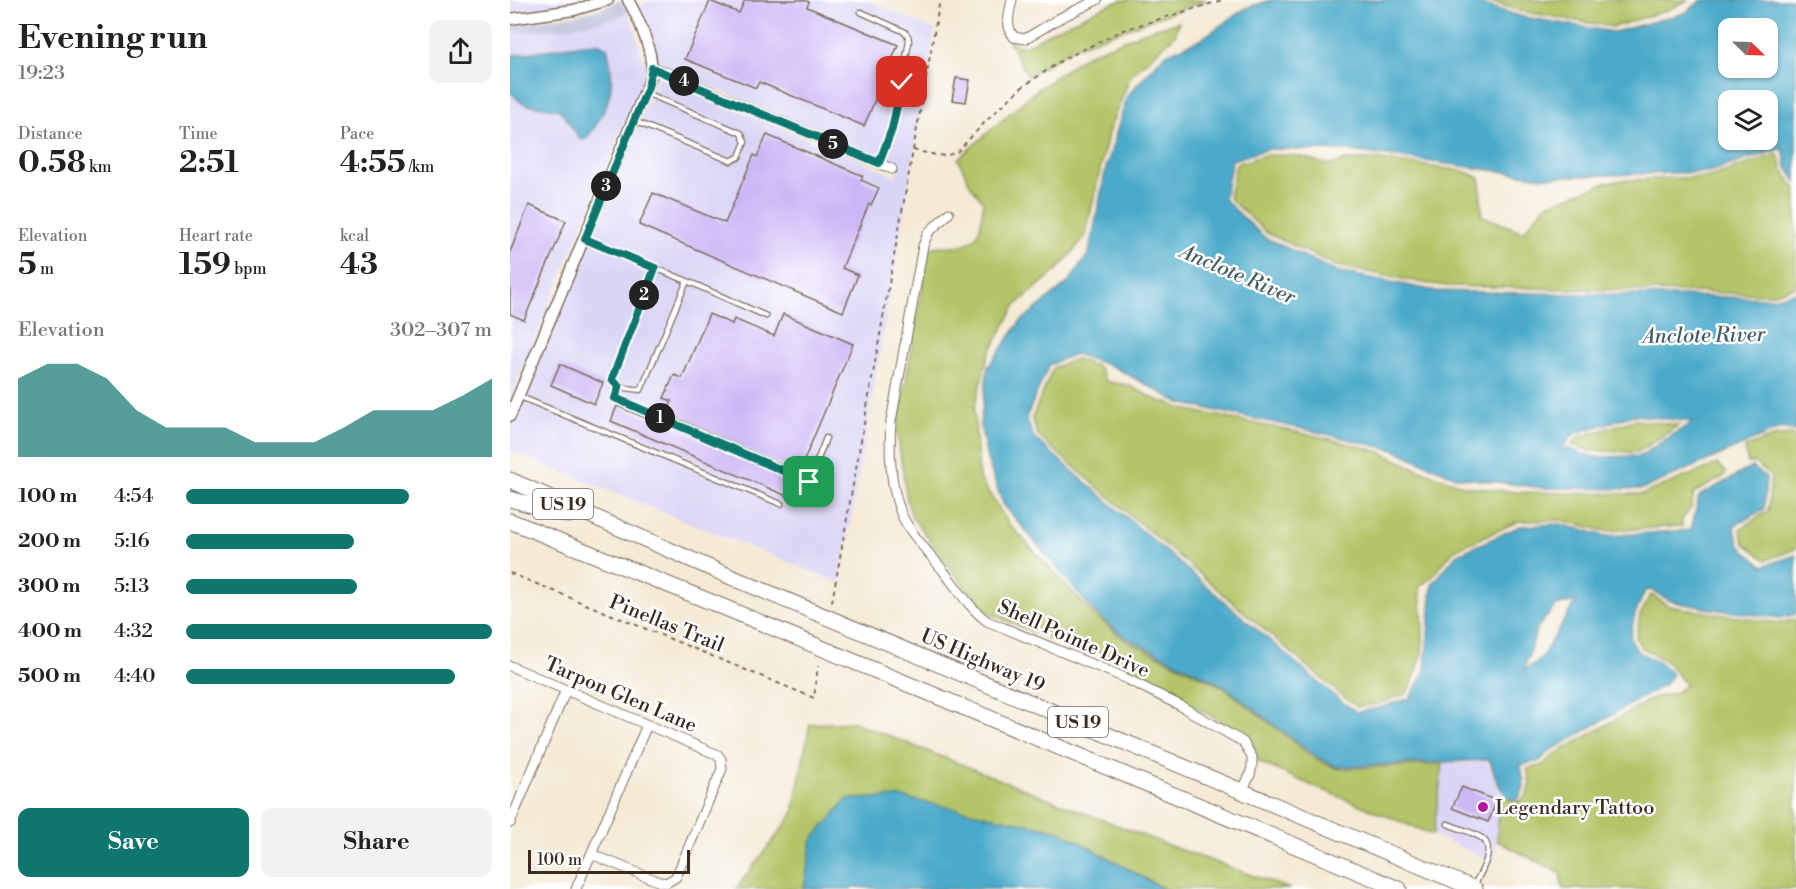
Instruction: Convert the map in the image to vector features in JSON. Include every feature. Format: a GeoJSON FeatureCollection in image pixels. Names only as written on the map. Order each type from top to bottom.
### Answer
{"type":"FeatureCollection","features":[{"type":"Feature","properties":{"kind":"highway","name":"US Highway 19"},"geometry":{"type":"LineString","coordinates":[[510,480],[763,590],[1473,889]]}},
{"type":"Feature","properties":{"kind":"highway"},"geometry":{"type":"LineString","coordinates":[[510,499],[616,527]]}},
{"type":"Feature","properties":{"kind":"highway","name":"US 19"},"geometry":{"type":"LineString","coordinates":[[510,521],[1399,889]]}},
{"type":"Feature","properties":{"kind":"street"},"geometry":{"type":"LineString","coordinates":[[510,19],[573,10],[608,0]]}},
{"type":"Feature","properties":{"kind":"street"},"geometry":{"type":"LineString","coordinates":[[510,416],[651,77],[652,68],[642,31],[628,0]]}},
{"type":"Feature","properties":{"kind":"street"},"geometry":{"type":"LineString","coordinates":[[1012,0],[1008,19],[1009,30],[1014,37],[1025,39],[1097,0]]}},
{"type":"Feature","properties":{"kind":"street"},"geometry":{"type":"LineString","coordinates":[[652,68],[892,169]]}},
{"type":"Feature","properties":{"kind":"street","name":"Shell Pointe Drive"},"geometry":{"type":"LineString","coordinates":[[949,213],[928,233],[923,246],[891,421],[891,460],[901,512],[972,608],[987,621],[1123,676],[1243,742],[1252,757],[1250,775],[1242,791]]}},
{"type":"Feature","properties":{"kind":"street","name":"Tarpon Glen Lane"},"geometry":{"type":"LineString","coordinates":[[510,666],[718,755],[721,759],[722,769],[676,877],[666,883],[660,882],[591,854]]}},
{"type":"Feature","properties":{"kind":"street"},"geometry":{"type":"LineString","coordinates":[[510,823],[566,690]]}},
{"type":"Feature","properties":{"kind":"street"},"geometry":{"type":"LineString","coordinates":[[576,889],[647,724]]}},
{"type":"Feature","properties":{"kind":"lane"},"geometry":{"type":"LineString","coordinates":[[861,12],[905,32],[909,42],[892,129],[879,163]]}},
{"type":"Feature","properties":{"kind":"lane"},"geometry":{"type":"LineString","coordinates":[[634,121],[731,161],[739,157],[745,142],[741,133],[645,92]]}},
{"type":"Feature","properties":{"kind":"lane"},"geometry":{"type":"LineString","coordinates":[[585,239],[766,316]]}},
{"type":"Feature","properties":{"kind":"lane"},"geometry":{"type":"LineString","coordinates":[[655,268],[612,379],[619,387],[641,390],[687,281]]}},
{"type":"Feature","properties":{"kind":"lane"},"geometry":{"type":"LineString","coordinates":[[619,387],[615,398],[809,482],[826,438]]}},
{"type":"Feature","properties":{"kind":"lane"},"geometry":{"type":"LineString","coordinates":[[518,396],[781,504]]}},
{"type":"Feature","properties":{"kind":"lane"},"geometry":{"type":"LineString","coordinates":[[1448,824],[1483,839],[1487,844],[1486,861],[1473,889]]}},
{"type":"Feature","properties":{"kind":"path"},"geometry":{"type":"LineString","coordinates":[[832,602],[940,0]]}},
{"type":"Feature","properties":{"kind":"path"},"geometry":{"type":"LineString","coordinates":[[913,150],[946,156],[958,151],[1021,88],[1062,60],[1123,30],[1223,0]]}},
{"type":"Feature","properties":{"kind":"path","name":"Pinellas Trail"},"geometry":{"type":"LineString","coordinates":[[510,573],[814,698],[818,666]]}},
{"type":"Feature","properties":{"kind":"shaded area"},"geometry":{"type":"Polygon","coordinates":[[[510,0],[589,0],[510,13],[510,0]]]}},
{"type":"Feature","properties":{"kind":"shaded area"},"geometry":{"type":"Polygon","coordinates":[[[620,0],[628,12],[617,18],[560,29],[510,33],[510,25],[575,15],[601,9],[620,0]]]}},
{"type":"Feature","properties":{"kind":"shaded area"},"geometry":{"type":"Polygon","coordinates":[[[651,0],[866,0],[935,30],[840,583],[510,451],[510,432],[658,76],[896,176],[900,167],[658,64],[648,30],[638,7],[651,0]]]}},
{"type":"Feature","properties":{"kind":"shaded area"},"geometry":{"type":"Polygon","coordinates":[[[628,12],[646,67],[645,75],[510,400],[510,92],[520,101],[560,110],[581,140],[610,100],[612,65],[607,48],[583,44],[510,56],[510,33],[560,29],[617,18],[628,12]]]}},
{"type":"Feature","properties":{"kind":"shaded area"},"geometry":{"type":"Polygon","coordinates":[[[1487,762],[1503,798],[1494,862],[1433,835],[1443,764],[1487,762]]]}},
{"type":"Feature","properties":{"kind":"green space"},"geometry":{"type":"Polygon","coordinates":[[[1122,0],[1207,0],[1072,48],[1028,77],[1007,38],[1018,46],[1028,45],[1052,31],[1122,0]]]}},
{"type":"Feature","properties":{"kind":"green space"},"geometry":{"type":"Polygon","coordinates":[[[1484,0],[1688,0],[1668,10],[1613,27],[1525,12],[1484,0]]]}},
{"type":"Feature","properties":{"kind":"green space"},"geometry":{"type":"Polygon","coordinates":[[[1179,22],[1175,35],[1131,75],[1109,130],[1085,237],[1059,268],[1016,305],[988,355],[974,409],[979,478],[1009,524],[1093,614],[1124,639],[1223,687],[1314,758],[1338,769],[1443,764],[1433,835],[1259,762],[1253,744],[1230,726],[1131,672],[1109,656],[1088,647],[1061,644],[984,609],[912,517],[907,500],[897,431],[929,249],[970,242],[978,232],[982,218],[983,201],[971,186],[958,159],[1034,92],[1085,56],[1149,30],[1179,22]]]}},
{"type":"Feature","properties":{"kind":"green space"},"geometry":{"type":"Polygon","coordinates":[[[1778,154],[1782,168],[1793,186],[1796,187],[1796,286],[1772,294],[1447,286],[1424,283],[1337,266],[1267,233],[1229,198],[1236,164],[1265,155],[1303,157],[1333,165],[1346,160],[1379,160],[1463,171],[1480,178],[1482,216],[1523,232],[1546,205],[1608,182],[1709,177],[1778,154]]]}},
{"type":"Feature","properties":{"kind":"green space"},"geometry":{"type":"Polygon","coordinates":[[[1076,359],[1099,367],[1108,382],[1128,385],[1159,401],[1179,408],[1378,451],[1417,469],[1464,486],[1516,492],[1643,494],[1717,464],[1726,472],[1723,477],[1694,493],[1691,508],[1682,519],[1682,526],[1606,531],[1561,520],[1519,521],[1454,550],[1432,577],[1419,587],[1423,629],[1422,654],[1406,694],[1377,704],[1357,707],[1038,436],[1032,418],[1053,368],[1076,359]]]}},
{"type":"Feature","properties":{"kind":"green space"},"geometry":{"type":"Polygon","coordinates":[[[1635,420],[1679,425],[1638,452],[1590,451],[1571,445],[1579,437],[1635,420]]]}},
{"type":"Feature","properties":{"kind":"green space"},"geometry":{"type":"Polygon","coordinates":[[[1791,435],[1796,437],[1796,549],[1766,560],[1744,543],[1740,529],[1768,511],[1771,476],[1755,463],[1748,463],[1745,448],[1772,437],[1791,435]]]}},
{"type":"Feature","properties":{"kind":"green space"},"geometry":{"type":"Polygon","coordinates":[[[1651,595],[1669,606],[1710,613],[1780,623],[1796,619],[1796,889],[1563,889],[1560,873],[1497,841],[1503,798],[1518,802],[1526,796],[1530,788],[1527,769],[1543,765],[1552,756],[1653,698],[1675,693],[1686,685],[1666,661],[1641,647],[1636,638],[1640,615],[1651,595]]]}},
{"type":"Feature","properties":{"kind":"green space"},"geometry":{"type":"Polygon","coordinates":[[[853,722],[1170,846],[1290,889],[1164,889],[1060,831],[812,840],[804,889],[736,889],[793,814],[810,724],[853,722]]]}},
{"type":"Feature","properties":{"kind":"water","name":"Anclote River"},"geometry":{"type":"Polygon","coordinates":[[[1271,0],[1467,0],[1524,17],[1614,32],[1685,13],[1702,0],[1796,0],[1796,182],[1786,166],[1783,148],[1778,150],[1778,90],[1718,90],[1718,150],[1777,150],[1708,172],[1543,177],[1351,151],[1268,149],[1232,160],[1224,199],[1264,237],[1335,271],[1436,291],[1773,298],[1796,292],[1796,431],[1781,428],[1643,489],[1544,488],[1456,477],[1394,450],[1180,403],[1114,367],[1075,354],[1049,365],[1026,418],[1034,438],[1338,699],[1357,712],[1410,698],[1425,671],[1432,585],[1456,555],[1520,526],[1560,524],[1606,536],[1691,530],[1699,496],[1752,467],[1766,477],[1764,509],[1734,526],[1739,545],[1763,566],[1796,555],[1796,614],[1780,618],[1710,609],[1670,601],[1651,590],[1645,591],[1635,614],[1630,638],[1637,651],[1662,664],[1672,674],[1664,685],[1548,752],[1540,761],[1521,765],[1524,787],[1517,800],[1506,796],[1502,791],[1489,760],[1337,767],[1315,756],[1224,686],[1123,636],[1096,614],[1003,504],[987,459],[980,424],[988,367],[1020,322],[1069,282],[1089,253],[1106,168],[1127,96],[1164,55],[1201,39],[1246,8],[1271,0]],[[1634,415],[1576,433],[1562,447],[1594,457],[1640,456],[1693,422],[1634,415]],[[1576,601],[1556,606],[1537,628],[1524,670],[1540,660],[1576,601]]]}},
{"type":"Feature","properties":{"kind":"water"},"geometry":{"type":"Polygon","coordinates":[[[583,44],[599,44],[607,48],[611,85],[601,117],[586,139],[581,140],[560,110],[525,104],[510,92],[510,56],[583,44]]]}},
{"type":"Feature","properties":{"kind":"water"},"geometry":{"type":"Polygon","coordinates":[[[901,797],[1060,831],[1164,889],[853,887],[851,889],[804,889],[812,840],[847,799],[901,797]]]}},
{"type":"Feature","properties":{"kind":"building"},"geometry":{"type":"Polygon","coordinates":[[[745,0],[804,0],[809,2],[807,7],[898,45],[864,126],[759,82],[756,88],[685,59],[710,1],[739,13],[745,0]]]}},
{"type":"Feature","properties":{"kind":"building"},"geometry":{"type":"Polygon","coordinates":[[[956,78],[970,80],[966,102],[952,100],[956,78]]]}},
{"type":"Feature","properties":{"kind":"building"},"geometry":{"type":"Polygon","coordinates":[[[767,135],[863,176],[861,180],[879,188],[871,205],[869,204],[842,268],[858,275],[843,312],[639,225],[653,193],[725,223],[754,155],[757,157],[767,135]]]}},
{"type":"Feature","properties":{"kind":"building"},"geometry":{"type":"Polygon","coordinates":[[[529,205],[566,221],[524,320],[510,314],[510,252],[529,205]]]}},
{"type":"Feature","properties":{"kind":"building"},"geometry":{"type":"Polygon","coordinates":[[[709,314],[732,324],[734,319],[774,336],[783,314],[853,344],[799,472],[666,414],[672,401],[664,398],[674,375],[682,378],[709,314]]]}},
{"type":"Feature","properties":{"kind":"building"},"geometry":{"type":"Polygon","coordinates":[[[560,364],[603,383],[594,404],[551,385],[560,364]]]}},
{"type":"Feature","properties":{"kind":"building"},"geometry":{"type":"Polygon","coordinates":[[[617,406],[801,483],[794,499],[611,421],[617,406]]]}},
{"type":"Feature","properties":{"kind":"building"},"geometry":{"type":"Polygon","coordinates":[[[1462,787],[1497,801],[1488,822],[1452,808],[1462,787]]]}},
{"type":"Feature","properties":{"kind":"place","name":"Legendary Tattoo"},"geometry":{"type":"Point","coordinates":[1483,807]}},
{"type":"Feature","properties":{"kind":"route"},"geometry":{"type":"LineString","coordinates":[[809,482],[615,398],[619,387],[612,379],[655,268],[585,239],[648,87],[652,68],[879,163],[889,140],[902,82]]}}]}
